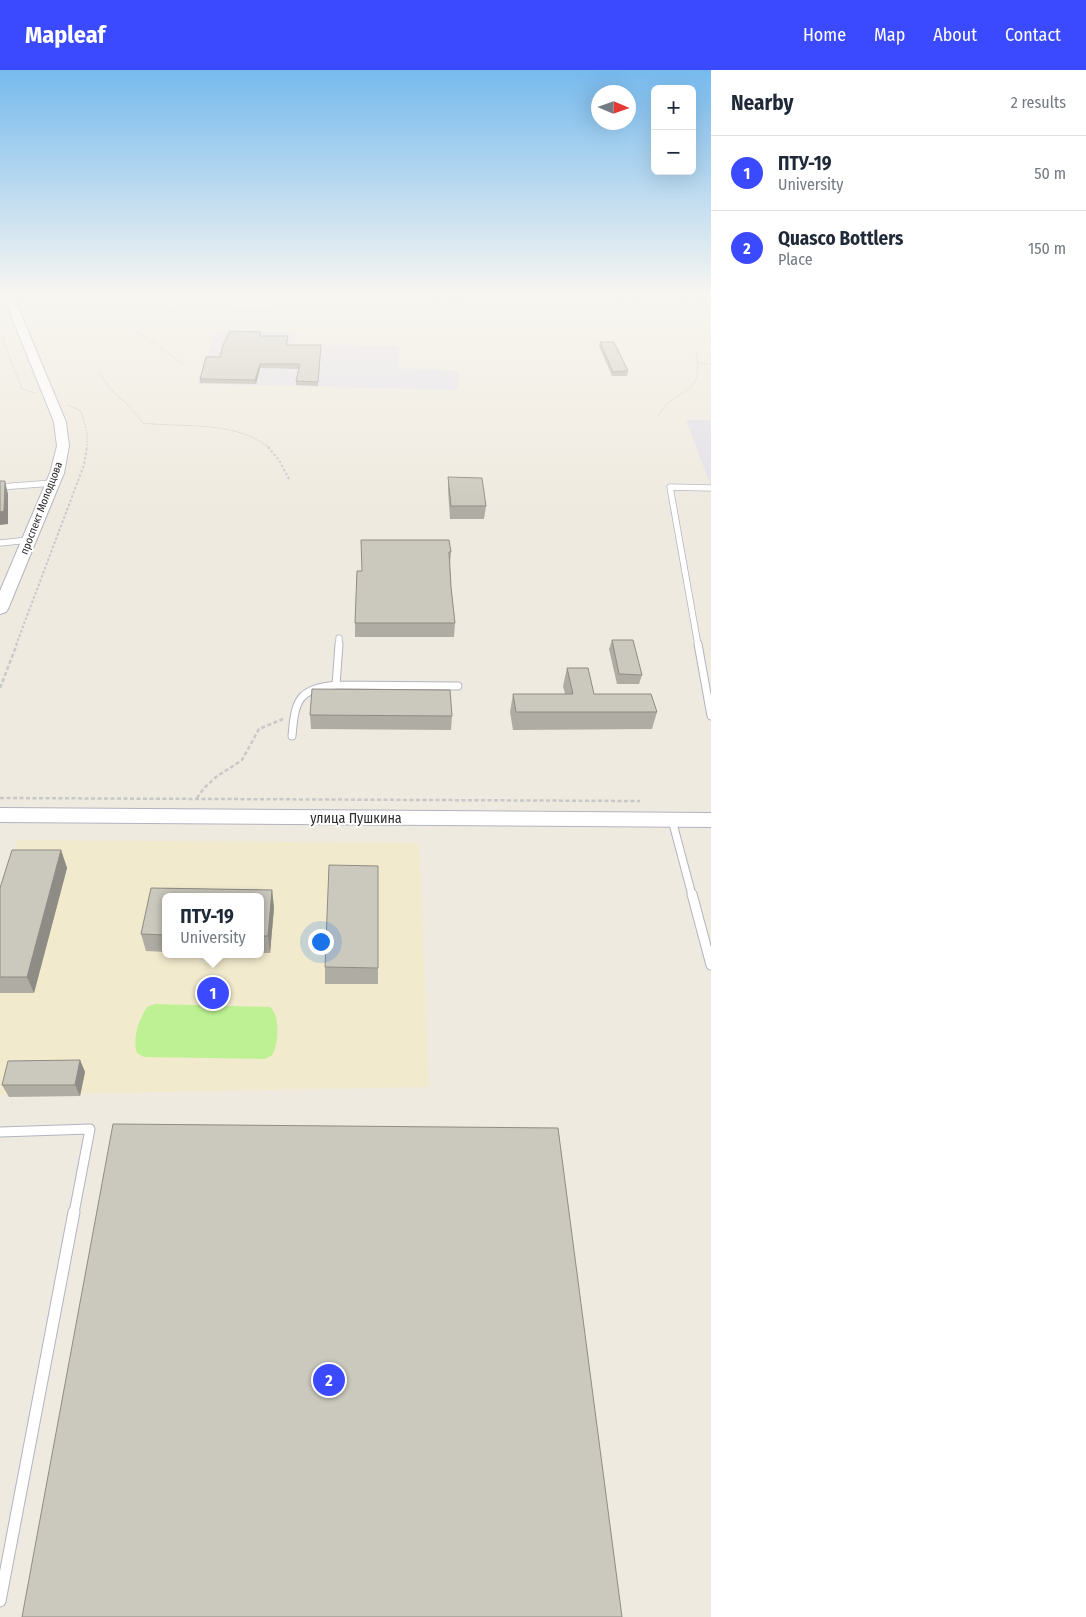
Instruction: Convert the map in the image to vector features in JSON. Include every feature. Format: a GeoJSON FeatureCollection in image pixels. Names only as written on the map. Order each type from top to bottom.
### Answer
{"type":"FeatureCollection","features":[{"type":"Feature","properties":{"kind":"main road","name":"проспект Молодцова"},"geometry":{"type":"LineString","coordinates":[[0,609],[52,483],[61,454],[62,430],[37,365]]}},
{"type":"Feature","properties":{"kind":"main road","name":"улица Пушкина"},"geometry":{"type":"LineString","coordinates":[[0,815],[711,820]]}},
{"type":"Feature","properties":{"kind":"lane"},"geometry":{"type":"LineString","coordinates":[[0,487],[52,483]]}},
{"type":"Feature","properties":{"kind":"lane"},"geometry":{"type":"LineString","coordinates":[[711,488],[670,487],[711,716]]}},
{"type":"Feature","properties":{"kind":"lane"},"geometry":{"type":"LineString","coordinates":[[0,543],[29,540]]}},
{"type":"Feature","properties":{"kind":"lane"},"geometry":{"type":"LineString","coordinates":[[336,685],[339,638]]}},
{"type":"Feature","properties":{"kind":"lane"},"geometry":{"type":"LineString","coordinates":[[292,736],[295,706],[299,697],[308,690],[320,686],[458,686]]}},
{"type":"Feature","properties":{"kind":"lane"},"geometry":{"type":"LineString","coordinates":[[672,820],[711,965]]}},
{"type":"Feature","properties":{"kind":"lane"},"geometry":{"type":"LineString","coordinates":[[0,1132],[90,1129],[0,1601]]}},
{"type":"Feature","properties":{"kind":"path"},"geometry":{"type":"LineString","coordinates":[[658,417],[661,408],[692,385],[698,375],[698,365]]}},
{"type":"Feature","properties":{"kind":"path"},"geometry":{"type":"LineString","coordinates":[[100,373],[110,390],[130,407],[138,420],[143,423],[200,426],[234,431],[253,437],[270,448],[280,461],[289,479]]}},
{"type":"Feature","properties":{"kind":"path"},"geometry":{"type":"LineString","coordinates":[[196,799],[210,782],[242,760],[259,729],[294,715]]}},
{"type":"Feature","properties":{"kind":"path"},"geometry":{"type":"LineString","coordinates":[[0,798],[640,801]]}},
{"type":"Feature","properties":{"kind":"shaded area"},"geometry":{"type":"Polygon","coordinates":[[[204,365],[399,365],[399,368],[458,371],[458,390],[197,384],[204,365]]]}},
{"type":"Feature","properties":{"kind":"shaded area"},"geometry":{"type":"Polygon","coordinates":[[[686,420],[711,420],[711,486],[686,420]]]}},
{"type":"Feature","properties":{"kind":"shaded area"},"geometry":{"type":"Polygon","coordinates":[[[17,840],[419,843],[429,1087],[0,1095],[0,900],[17,840]]]}},
{"type":"Feature","properties":{"kind":"green space"},"geometry":{"type":"Polygon","coordinates":[[[155,1004],[270,1007],[276,1016],[277,1023],[276,1044],[272,1055],[265,1059],[144,1057],[137,1053],[136,1035],[139,1023],[147,1007],[155,1004]]]}},
{"type":"Feature","properties":{"kind":"building"},"geometry":{"type":"Polygon","coordinates":[[[204,365],[260,365],[255,380],[200,379],[204,365]]]}},
{"type":"Feature","properties":{"kind":"building"},"geometry":{"type":"Polygon","coordinates":[[[300,365],[319,365],[318,382],[296,381],[300,365]]]}},
{"type":"Feature","properties":{"kind":"building"},"geometry":{"type":"Polygon","coordinates":[[[610,365],[625,365],[628,371],[613,372],[610,365]]]}},
{"type":"Feature","properties":{"kind":"building"},"geometry":{"type":"Polygon","coordinates":[[[448,477],[482,478],[486,506],[451,506],[448,477]]]}},
{"type":"Feature","properties":{"kind":"building"},"geometry":{"type":"Polygon","coordinates":[[[0,481],[5,481],[4,511],[0,512],[0,481]]]}},
{"type":"Feature","properties":{"kind":"building"},"geometry":{"type":"Polygon","coordinates":[[[361,540],[449,540],[455,623],[355,623],[357,571],[362,571],[361,540]]]}},
{"type":"Feature","properties":{"kind":"building"},"geometry":{"type":"Polygon","coordinates":[[[612,640],[633,640],[642,675],[619,674],[612,640]]]}},
{"type":"Feature","properties":{"kind":"building"},"geometry":{"type":"Polygon","coordinates":[[[567,668],[588,668],[594,694],[651,694],[657,712],[516,712],[513,694],[573,694],[567,668]]]}},
{"type":"Feature","properties":{"kind":"building"},"geometry":{"type":"Polygon","coordinates":[[[312,689],[450,690],[452,716],[310,715],[312,689]]]}},
{"type":"Feature","properties":{"kind":"building"},"geometry":{"type":"Polygon","coordinates":[[[12,850],[61,850],[27,977],[0,977],[0,888],[12,850]]]}},
{"type":"Feature","properties":{"kind":"building"},"geometry":{"type":"Polygon","coordinates":[[[329,865],[378,866],[378,968],[325,967],[329,865]]]}},
{"type":"Feature","properties":{"kind":"building"},"geometry":{"type":"Polygon","coordinates":[[[151,888],[272,890],[268,936],[264,936],[264,893],[162,893],[162,935],[141,934],[151,888]]]}},
{"type":"Feature","properties":{"kind":"building"},"geometry":{"type":"Polygon","coordinates":[[[80,1060],[75,1085],[2,1085],[8,1061],[80,1060]]]}},
{"type":"Feature","properties":{"kind":"building"},"geometry":{"type":"Polygon","coordinates":[[[113,1124],[558,1128],[622,1617],[22,1617],[113,1124]]]}},
{"type":"Feature","properties":{"kind":"place","name":"ПТУ-19"},"geometry":{"type":"Point","coordinates":[213,993]}},
{"type":"Feature","properties":{"kind":"place","name":"Quasco Bottlers"},"geometry":{"type":"Point","coordinates":[329,1380]}}]}
